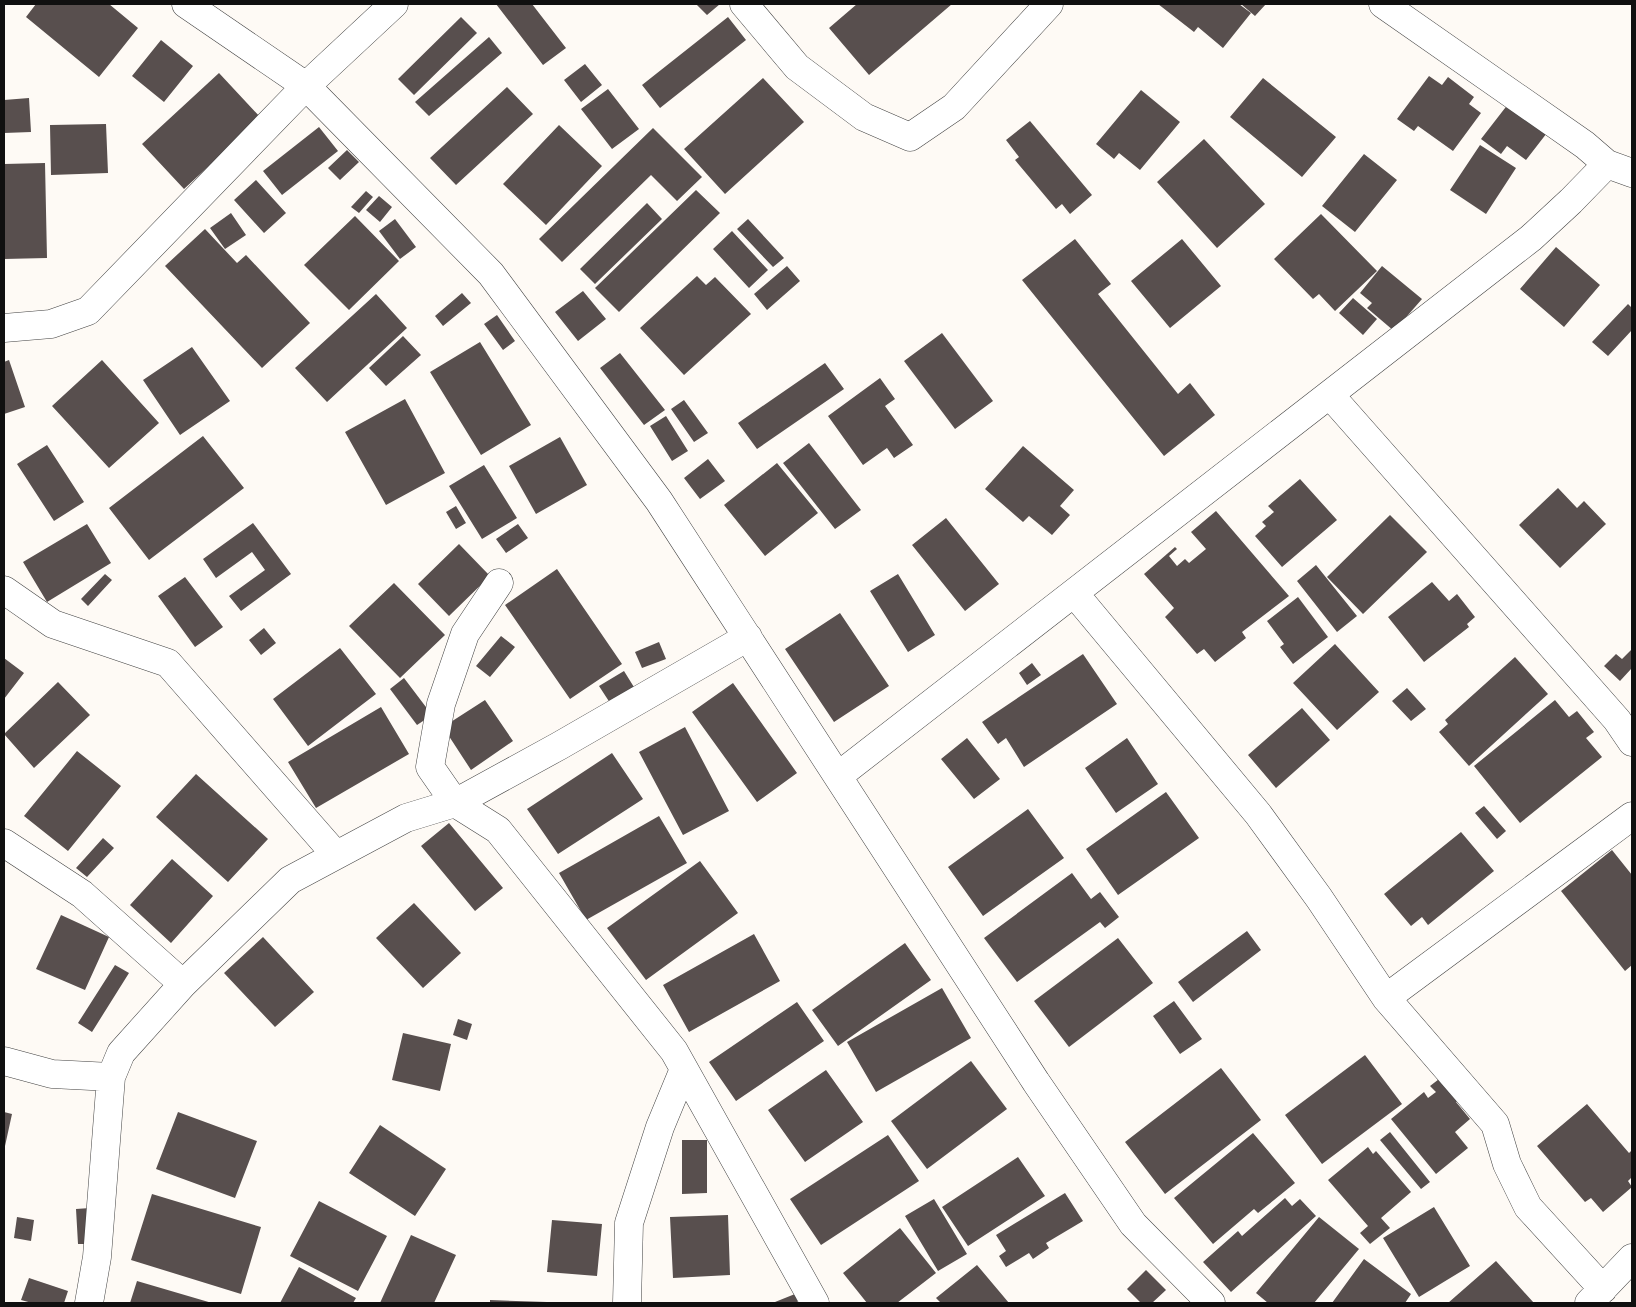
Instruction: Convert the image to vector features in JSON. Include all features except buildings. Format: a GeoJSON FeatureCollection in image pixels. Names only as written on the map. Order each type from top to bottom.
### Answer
{"type":"FeatureCollection","features":[{"type":"Feature","properties":{"kind":"street"},"geometry":{"type":"LineString","coordinates":[[186,4],[306,86],[491,274],[659,501],[1036,1082],[1133,1224],[1211,1303]]}},
{"type":"Feature","properties":{"kind":"street"},"geometry":{"type":"LineString","coordinates":[[4,328],[51,324],[88,311],[306,86],[394,4]]}},
{"type":"Feature","properties":{"kind":"street"},"geometry":{"type":"LineString","coordinates":[[744,4],[797,67],[864,117],[910,137],[954,107],[1049,4]]}},
{"type":"Feature","properties":{"kind":"street"},"geometry":{"type":"LineString","coordinates":[[1383,4],[1585,145],[1607,164],[1632,173]]}},
{"type":"Feature","properties":{"kind":"street"},"geometry":{"type":"LineString","coordinates":[[838,776],[1531,238],[1571,202],[1607,164]]}},
{"type":"Feature","properties":{"kind":"street"},"geometry":{"type":"LineString","coordinates":[[1330,394],[1617,720],[1632,742]]}},
{"type":"Feature","properties":{"kind":"street"},"geometry":{"type":"LineString","coordinates":[[499,582],[465,634],[441,704],[430,767],[455,803],[498,830],[674,1051],[815,1303]]}},
{"type":"Feature","properties":{"kind":"street"},"geometry":{"type":"LineString","coordinates":[[4,590],[53,624],[168,663],[336,855]]}},
{"type":"Feature","properties":{"kind":"street"},"geometry":{"type":"LineString","coordinates":[[1074,593],[1258,814],[1319,898],[1386,998],[1495,1124],[1507,1164],[1528,1207],[1596,1296],[1632,1258]]}},
{"type":"Feature","properties":{"kind":"street"},"geometry":{"type":"LineString","coordinates":[[89,1303],[97,1257],[111,1077],[121,1053],[183,984],[290,880],[406,818],[455,803],[559,746],[748,637]]}},
{"type":"Feature","properties":{"kind":"street"},"geometry":{"type":"LineString","coordinates":[[1386,998],[1632,816]]}},
{"type":"Feature","properties":{"kind":"street"},"geometry":{"type":"LineString","coordinates":[[4,842],[82,894],[183,984]]}},
{"type":"Feature","properties":{"kind":"street"},"geometry":{"type":"LineString","coordinates":[[4,1062],[52,1074],[111,1077]]}},
{"type":"Feature","properties":{"kind":"street"},"geometry":{"type":"LineString","coordinates":[[626,1303],[630,1223],[660,1127],[684,1069]]}}]}
